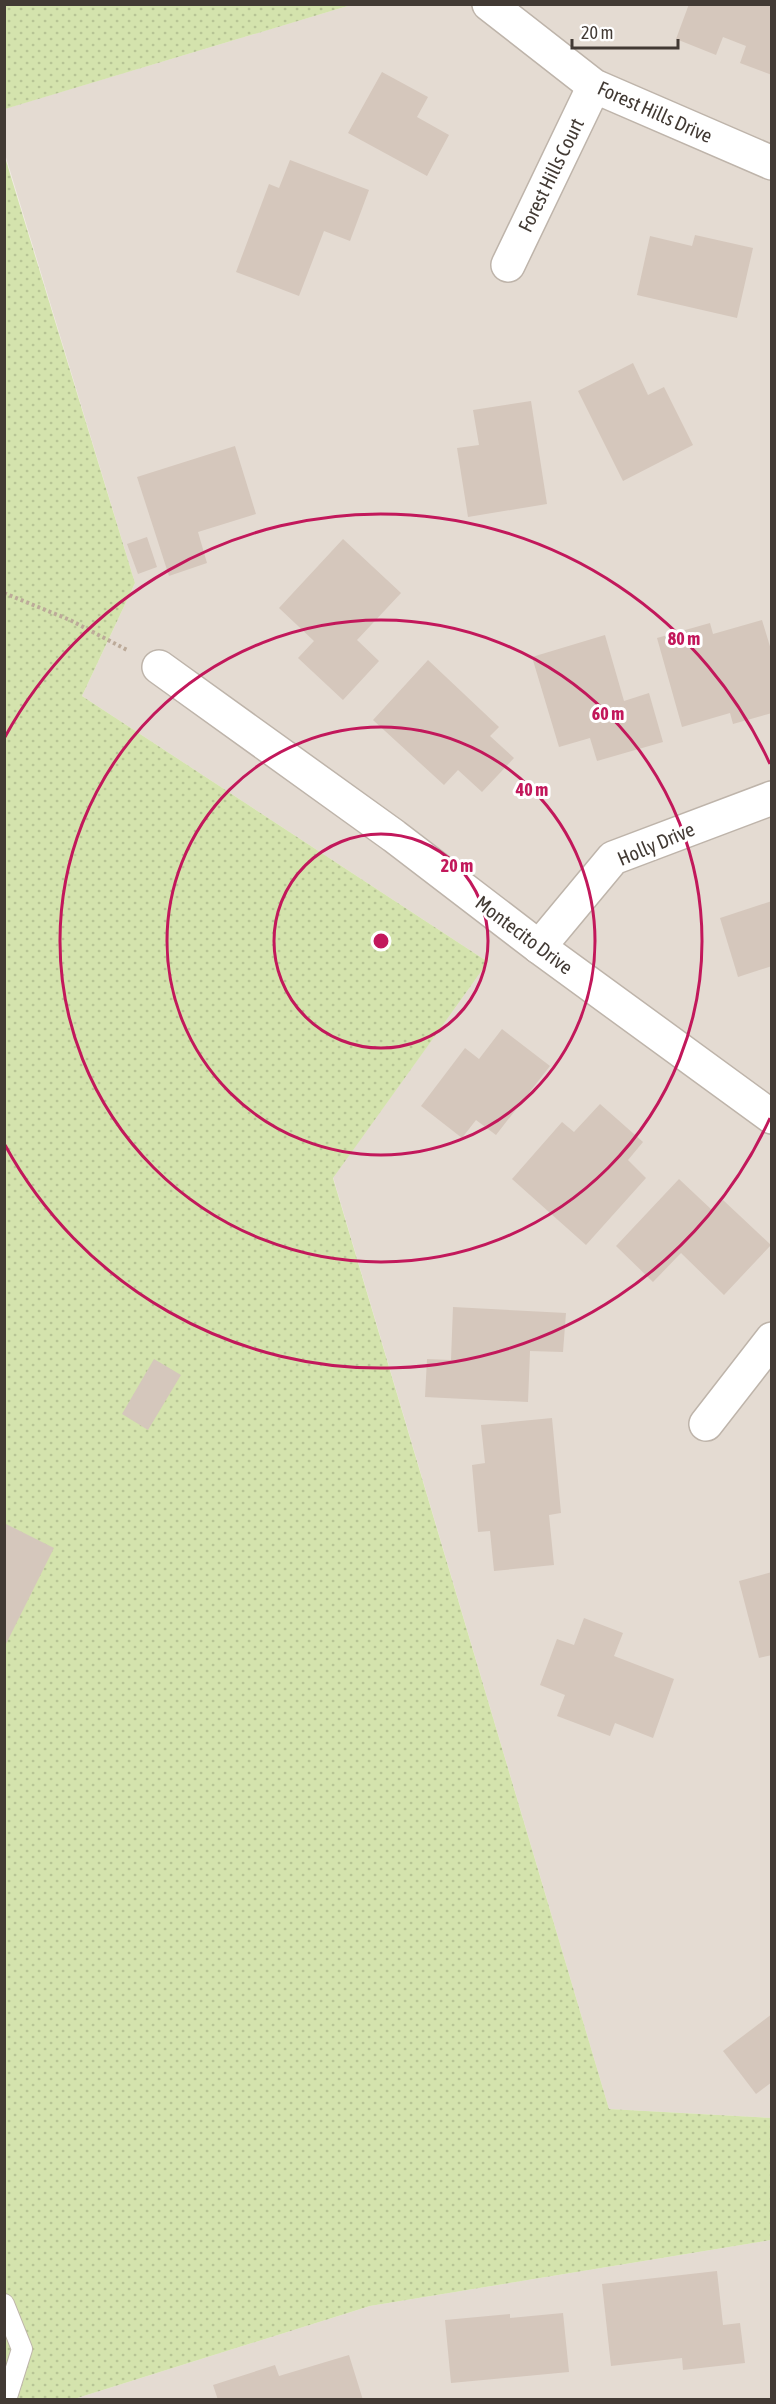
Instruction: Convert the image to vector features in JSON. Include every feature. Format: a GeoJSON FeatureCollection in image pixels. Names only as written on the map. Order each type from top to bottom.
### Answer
{"type":"FeatureCollection","features":[{"type":"Feature","properties":{"kind":"street","name":"Forest Hills Drive"},"geometry":{"type":"LineString","coordinates":[[489,4],[594,86],[771,163]]}},
{"type":"Feature","properties":{"kind":"street","name":"Forest Hills Court"},"geometry":{"type":"LineString","coordinates":[[508,265],[594,86]]}},
{"type":"Feature","properties":{"kind":"street","name":"Montecito Drive"},"geometry":{"type":"LineString","coordinates":[[159,668],[394,836],[539,947],[771,1117]]}},
{"type":"Feature","properties":{"kind":"street","name":"Holly Drive"},"geometry":{"type":"LineString","coordinates":[[539,947],[613,858],[771,798]]}},
{"type":"Feature","properties":{"kind":"street"},"geometry":{"type":"LineString","coordinates":[[706,1425],[771,1339]]}},
{"type":"Feature","properties":{"kind":"lane"},"geometry":{"type":"LineString","coordinates":[[4,2304],[22,2349],[6,2400]]}},
{"type":"Feature","properties":{"kind":"path"},"geometry":{"type":"LineString","coordinates":[[4,593],[70,620],[159,668]]}},
{"type":"Feature","properties":{"kind":"shaded area"},"geometry":{"type":"Polygon","coordinates":[[[351,5],[771,5],[771,2118],[609,2109],[333,1177],[488,962],[82,696],[135,583],[5,154],[4,109],[351,5]]]}},
{"type":"Feature","properties":{"kind":"shaded area"},"geometry":{"type":"Polygon","coordinates":[[[771,2240],[771,2399],[71,2400],[370,2306],[771,2240]]]}},
{"type":"Feature","properties":{"kind":"green space"},"geometry":{"type":"Polygon","coordinates":[[[5,4],[351,4],[351,5],[5,109],[5,4]]]}},
{"type":"Feature","properties":{"kind":"green space"},"geometry":{"type":"Polygon","coordinates":[[[4,154],[135,583],[82,696],[488,962],[333,1178],[609,2109],[772,2118],[771,2240],[370,2306],[71,2400],[4,2399],[4,154]]]}},
{"type":"Feature","properties":{"kind":"building"},"geometry":{"type":"Polygon","coordinates":[[[689,4],[772,4],[772,75],[740,63],[746,46],[723,37],[716,55],[676,39],[689,4]]]}},
{"type":"Feature","properties":{"kind":"building"},"geometry":{"type":"Polygon","coordinates":[[[382,72],[428,97],[417,117],[449,135],[427,176],[348,133],[382,72]]]}},
{"type":"Feature","properties":{"kind":"building"},"geometry":{"type":"Polygon","coordinates":[[[290,160],[369,190],[350,241],[324,231],[299,296],[236,272],[269,184],[279,188],[290,160]]]}},
{"type":"Feature","properties":{"kind":"building"},"geometry":{"type":"Polygon","coordinates":[[[695,235],[753,248],[737,318],[637,295],[650,236],[692,246],[695,235]]]}},
{"type":"Feature","properties":{"kind":"building"},"geometry":{"type":"Polygon","coordinates":[[[633,363],[648,395],[664,387],[693,445],[623,481],[578,391],[633,363]]]}},
{"type":"Feature","properties":{"kind":"building"},"geometry":{"type":"Polygon","coordinates":[[[531,401],[547,504],[468,517],[457,448],[479,445],[473,410],[531,401]]]}},
{"type":"Feature","properties":{"kind":"building"},"geometry":{"type":"Polygon","coordinates":[[[235,446],[256,514],[198,532],[207,563],[169,576],[137,477],[235,446]]]}},
{"type":"Feature","properties":{"kind":"building"},"geometry":{"type":"Polygon","coordinates":[[[147,537],[157,567],[138,574],[127,544],[147,537]]]}},
{"type":"Feature","properties":{"kind":"building"},"geometry":{"type":"Polygon","coordinates":[[[343,539],[401,593],[357,640],[379,661],[343,700],[298,658],[314,641],[279,608],[343,539]]]}},
{"type":"Feature","properties":{"kind":"building"},"geometry":{"type":"Polygon","coordinates":[[[762,620],[772,653],[772,713],[733,724],[730,713],[682,727],[657,638],[710,623],[713,634],[762,620]]]}},
{"type":"Feature","properties":{"kind":"building"},"geometry":{"type":"Polygon","coordinates":[[[605,635],[624,701],[649,693],[663,742],[597,761],[590,738],[559,747],[532,657],[605,635]]]}},
{"type":"Feature","properties":{"kind":"building"},"geometry":{"type":"Polygon","coordinates":[[[428,660],[499,727],[490,736],[514,758],[482,792],[458,770],[444,785],[373,720],[428,660]]]}},
{"type":"Feature","properties":{"kind":"building"},"geometry":{"type":"Polygon","coordinates":[[[772,901],[772,966],[738,977],[720,918],[772,901]]]}},
{"type":"Feature","properties":{"kind":"building"},"geometry":{"type":"Polygon","coordinates":[[[502,1029],[550,1066],[496,1135],[476,1120],[462,1138],[421,1106],[465,1048],[479,1059],[502,1029]]]}},
{"type":"Feature","properties":{"kind":"building"},"geometry":{"type":"Polygon","coordinates":[[[600,1104],[643,1142],[628,1160],[646,1178],[586,1245],[512,1179],[562,1122],[574,1132],[600,1104]]]}},
{"type":"Feature","properties":{"kind":"building"},"geometry":{"type":"Polygon","coordinates":[[[679,1179],[713,1211],[723,1200],[771,1245],[724,1295],[681,1253],[653,1282],[616,1246],[679,1179]]]}},
{"type":"Feature","properties":{"kind":"building"},"geometry":{"type":"Polygon","coordinates":[[[453,1307],[566,1313],[563,1352],[530,1351],[528,1402],[425,1397],[427,1359],[451,1360],[453,1307]]]}},
{"type":"Feature","properties":{"kind":"building"},"geometry":{"type":"Polygon","coordinates":[[[154,1359],[181,1375],[148,1430],[122,1414],[154,1359]]]}},
{"type":"Feature","properties":{"kind":"building"},"geometry":{"type":"Polygon","coordinates":[[[552,1418],[561,1513],[549,1515],[554,1565],[494,1571],[490,1531],[478,1532],[472,1465],[485,1463],[481,1425],[552,1418]]]}},
{"type":"Feature","properties":{"kind":"building"},"geometry":{"type":"Polygon","coordinates":[[[4,1523],[54,1548],[4,1648],[4,1523]]]}},
{"type":"Feature","properties":{"kind":"building"},"geometry":{"type":"Polygon","coordinates":[[[772,1572],[772,1655],[759,1658],[739,1581],[772,1572]]]}},
{"type":"Feature","properties":{"kind":"building"},"geometry":{"type":"Polygon","coordinates":[[[584,1618],[623,1633],[614,1656],[674,1679],[653,1738],[615,1723],[610,1736],[557,1716],[565,1695],[540,1685],[557,1639],[574,1645],[584,1618]]]}},
{"type":"Feature","properties":{"kind":"building"},"geometry":{"type":"Polygon","coordinates":[[[772,2014],[772,2082],[756,2094],[723,2051],[772,2014]]]}},
{"type":"Feature","properties":{"kind":"building"},"geometry":{"type":"Polygon","coordinates":[[[717,2271],[723,2325],[740,2323],[745,2363],[683,2370],[682,2358],[611,2366],[602,2284],[717,2271]]]}},
{"type":"Feature","properties":{"kind":"building"},"geometry":{"type":"Polygon","coordinates":[[[563,2313],[569,2372],[451,2383],[445,2320],[510,2314],[510,2318],[563,2313]]]}},
{"type":"Feature","properties":{"kind":"building"},"geometry":{"type":"Polygon","coordinates":[[[349,2355],[363,2400],[218,2400],[213,2385],[275,2365],[279,2376],[349,2355]]]}}]}
